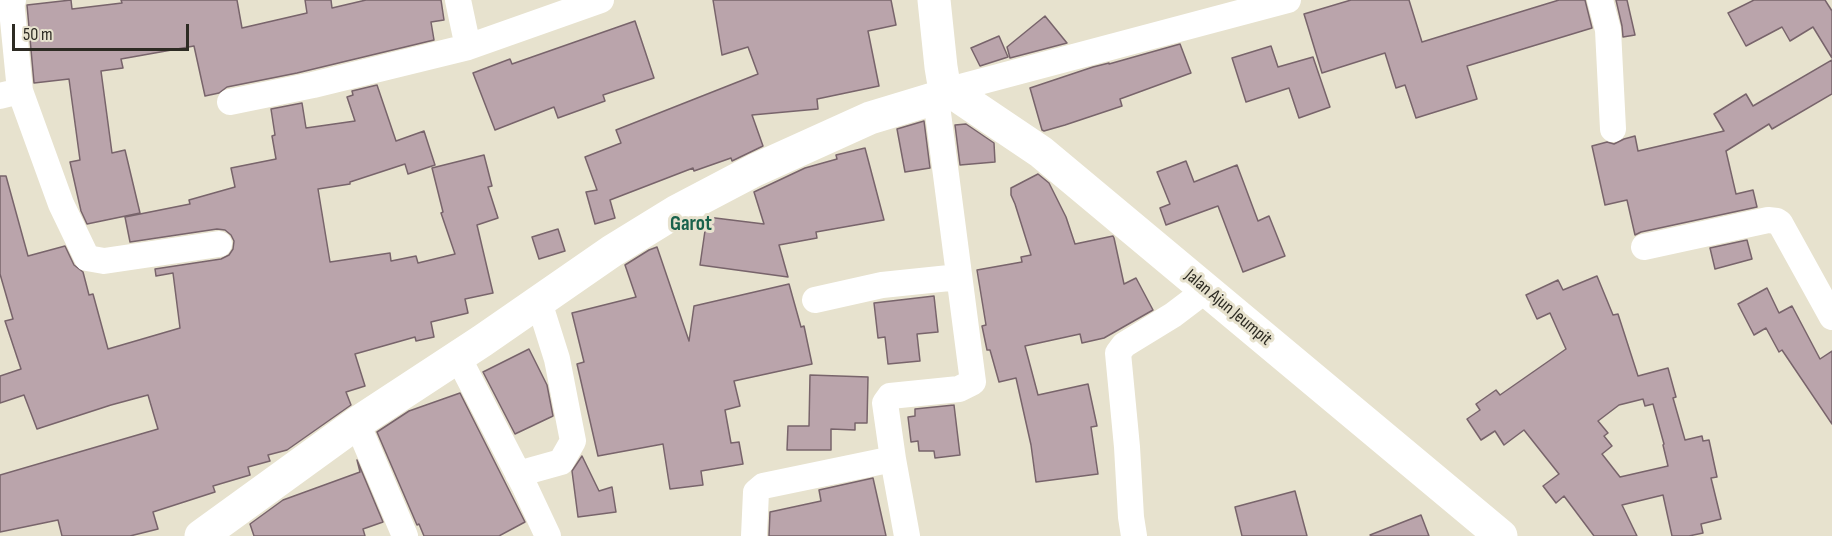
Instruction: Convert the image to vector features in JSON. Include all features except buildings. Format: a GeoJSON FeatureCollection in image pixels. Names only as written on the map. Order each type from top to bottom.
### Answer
{"type":"FeatureCollection","features":[{"type":"Feature","properties":{"kind":"street"},"geometry":{"type":"LineString","coordinates":[[12,0],[10,94],[87,258],[104,261],[219,244]]}},
{"type":"Feature","properties":{"kind":"street"},"geometry":{"type":"LineString","coordinates":[[458,0],[468,47]]}},
{"type":"Feature","properties":{"kind":"street"},"geometry":{"type":"LineString","coordinates":[[230,102],[313,85],[468,47],[601,0]]}},
{"type":"Feature","properties":{"kind":"street"},"geometry":{"type":"LineString","coordinates":[[934,0],[944,79],[960,88]]}},
{"type":"Feature","properties":{"kind":"street"},"geometry":{"type":"LineString","coordinates":[[201,536],[357,423],[612,251],[668,216],[755,170],[870,118],[960,88],[1288,0]]}},
{"type":"Feature","properties":{"kind":"street"},"geometry":{"type":"LineString","coordinates":[[1600,0],[1609,40],[1613,129]]}},
{"type":"Feature","properties":{"kind":"street"},"geometry":{"type":"LineString","coordinates":[[907,536],[885,403],[891,396],[960,389],[973,382],[960,277],[960,88]]}},
{"type":"Feature","properties":{"kind":"street","name":"Jalan Ajun Jeumpit"},"geometry":{"type":"LineString","coordinates":[[960,88],[1041,152],[1501,536]]}},
{"type":"Feature","properties":{"kind":"street"},"geometry":{"type":"LineString","coordinates":[[1644,248],[1768,220],[1777,221],[1832,317]]}},
{"type":"Feature","properties":{"kind":"street"},"geometry":{"type":"LineString","coordinates":[[815,300],[882,285],[960,277]]}},
{"type":"Feature","properties":{"kind":"street"},"geometry":{"type":"LineString","coordinates":[[1134,536],[1118,353],[1124,345],[1173,315],[1206,290]]}},
{"type":"Feature","properties":{"kind":"street"},"geometry":{"type":"LineString","coordinates":[[518,474],[561,462],[573,441],[557,359],[539,302]]}},
{"type":"Feature","properties":{"kind":"street"},"geometry":{"type":"LineString","coordinates":[[458,357],[548,536]]}},
{"type":"Feature","properties":{"kind":"street"},"geometry":{"type":"LineString","coordinates":[[357,423],[405,536]]}},
{"type":"Feature","properties":{"kind":"street"},"geometry":{"type":"LineString","coordinates":[[754,536],[756,492],[763,486],[893,459]]}},
{"type":"Feature","properties":{"kind":"district","name":"Garot"},"geometry":{"type":"Point","coordinates":[691,225]}}]}
